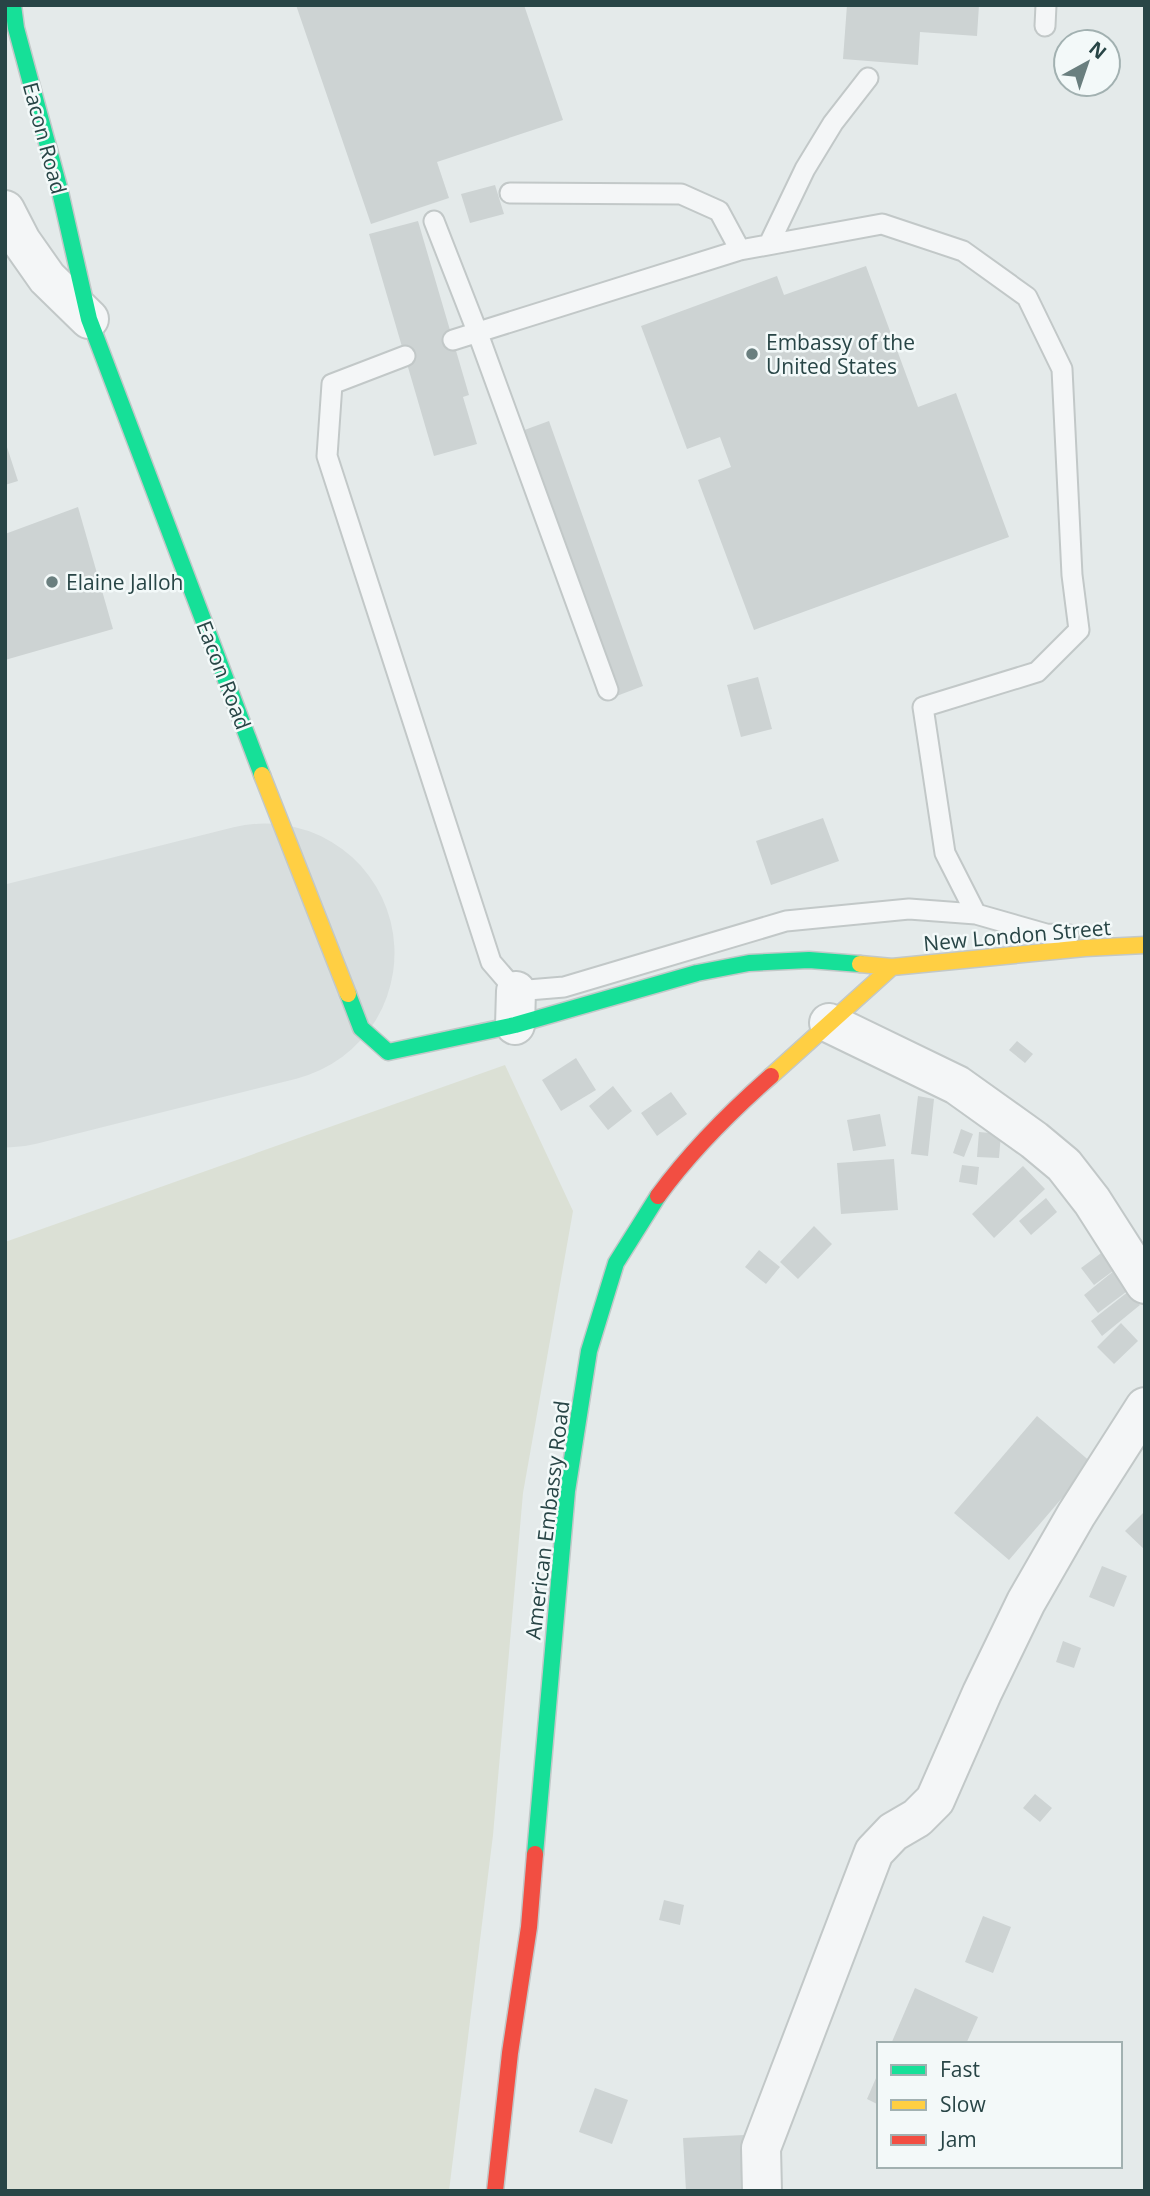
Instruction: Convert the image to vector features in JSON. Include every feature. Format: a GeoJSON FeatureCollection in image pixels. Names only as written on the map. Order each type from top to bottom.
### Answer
{"type":"FeatureCollection","features":[{"type":"Feature","properties":{"kind":"street","name":"Eacon Road"},"geometry":{"type":"LineString","coordinates":[[13,5],[16,28],[59,187],[89,319],[208,636],[361,1028],[388,1052],[516,1008]]}},
{"type":"Feature","properties":{"kind":"street"},"geometry":{"type":"LineString","coordinates":[[5,210],[21,241],[47,278],[89,319]]}},
{"type":"Feature","properties":{"kind":"street","name":"New London Street"},"geometry":{"type":"LineString","coordinates":[[516,1008],[749,963],[809,960],[892,967],[1145,942]]}},
{"type":"Feature","properties":{"kind":"street","name":"American Embassy Road"},"geometry":{"type":"LineString","coordinates":[[495,2191],[510,2053],[530,1914],[567,1491],[589,1351],[601,1308],[616,1263],[647,1211],[673,1175],[742,1102],[892,967]]}},
{"type":"Feature","properties":{"kind":"street"},"geometry":{"type":"LineString","coordinates":[[828,1023],[957,1085],[1034,1140],[1064,1165],[1092,1201],[1145,1284]]}},
{"type":"Feature","properties":{"kind":"street"},"geometry":{"type":"LineString","coordinates":[[762,2191],[761,2148],[874,1852],[894,1832],[917,1818],[934,1800],[1026,1602],[1076,1514],[1145,1407]]}},
{"type":"Feature","properties":{"kind":"lane"},"geometry":{"type":"LineString","coordinates":[[1045,26],[1046,5]]}},
{"type":"Feature","properties":{"kind":"lane"},"geometry":{"type":"LineString","coordinates":[[769,244],[805,169],[833,123],[868,78]]}},
{"type":"Feature","properties":{"kind":"lane"},"geometry":{"type":"LineString","coordinates":[[510,193],[681,194],[719,211],[740,250]]}},
{"type":"Feature","properties":{"kind":"lane"},"geometry":{"type":"LineString","coordinates":[[434,221],[608,690]]}},
{"type":"Feature","properties":{"kind":"lane"},"geometry":{"type":"LineString","coordinates":[[453,340],[740,250],[882,224],[963,251],[1027,297],[1062,369],[1072,575],[1079,630],[1037,672],[923,707],[945,853],[976,914]]}},
{"type":"Feature","properties":{"kind":"lane"},"geometry":{"type":"LineString","coordinates":[[405,356],[332,384],[327,456],[491,962],[516,1008],[564,987],[786,921],[909,909],[976,914],[1046,934],[1145,942]]}},
{"type":"Feature","properties":{"kind":"shaded area"},"geometry":{"type":"Polygon","coordinates":[[[505,1065],[573,1211],[523,1493],[493,1835],[449,2191],[5,2191],[5,1242],[505,1065]]]}},
{"type":"Feature","properties":{"kind":"building"},"geometry":{"type":"Polygon","coordinates":[[[296,5],[524,5],[563,120],[437,162],[449,198],[371,224],[296,5]]]}},
{"type":"Feature","properties":{"kind":"building"},"geometry":{"type":"Polygon","coordinates":[[[847,5],[979,5],[977,36],[920,32],[918,65],[843,59],[847,5]]]}},
{"type":"Feature","properties":{"kind":"building"},"geometry":{"type":"Polygon","coordinates":[[[495,185],[504,214],[470,223],[461,194],[495,185]]]}},
{"type":"Feature","properties":{"kind":"building"},"geometry":{"type":"Polygon","coordinates":[[[418,221],[469,395],[463,397],[477,444],[434,456],[369,234],[418,221]]]}},
{"type":"Feature","properties":{"kind":"building"},"geometry":{"type":"Polygon","coordinates":[[[866,266],[918,407],[956,393],[1009,537],[754,630],[698,480],[731,467],[720,437],[687,449],[641,326],[777,276],[784,295],[866,266]]]}},
{"type":"Feature","properties":{"kind":"building"},"geometry":{"type":"Polygon","coordinates":[[[549,421],[643,686],[614,697],[519,432],[549,421]]]}},
{"type":"Feature","properties":{"kind":"building"},"geometry":{"type":"Polygon","coordinates":[[[5,445],[18,481],[5,485],[5,445]]]}},
{"type":"Feature","properties":{"kind":"building","name":"Elaine Jalloh"},"geometry":{"type":"Polygon","coordinates":[[[78,507],[113,629],[5,660],[5,534],[78,507]]]}},
{"type":"Feature","properties":{"kind":"building"},"geometry":{"type":"Polygon","coordinates":[[[758,677],[772,729],[741,737],[727,685],[758,677]]]}},
{"type":"Feature","properties":{"kind":"building"},"geometry":{"type":"Polygon","coordinates":[[[823,818],[839,861],[771,885],[756,841],[823,818]]]}},
{"type":"Feature","properties":{"kind":"building"},"geometry":{"type":"Polygon","coordinates":[[[1017,1041],[1033,1054],[1025,1063],[1009,1050],[1017,1041]]]}},
{"type":"Feature","properties":{"kind":"building"},"geometry":{"type":"Polygon","coordinates":[[[576,1058],[596,1090],[561,1111],[542,1080],[576,1058]]]}},
{"type":"Feature","properties":{"kind":"building"},"geometry":{"type":"Polygon","coordinates":[[[613,1086],[632,1111],[608,1130],[589,1106],[613,1086]]]}},
{"type":"Feature","properties":{"kind":"building"},"geometry":{"type":"Polygon","coordinates":[[[671,1092],[687,1114],[657,1136],[641,1113],[671,1092]]]}},
{"type":"Feature","properties":{"kind":"building"},"geometry":{"type":"Polygon","coordinates":[[[918,1096],[934,1099],[928,1156],[911,1154],[918,1096]]]}},
{"type":"Feature","properties":{"kind":"building"},"geometry":{"type":"Polygon","coordinates":[[[880,1114],[886,1146],[853,1151],[847,1120],[880,1114]]]}},
{"type":"Feature","properties":{"kind":"building"},"geometry":{"type":"Polygon","coordinates":[[[961,1129],[973,1134],[964,1157],[953,1153],[961,1129]]]}},
{"type":"Feature","properties":{"kind":"building"},"geometry":{"type":"Polygon","coordinates":[[[979,1132],[1001,1134],[999,1158],[977,1157],[979,1132]]]}},
{"type":"Feature","properties":{"kind":"building"},"geometry":{"type":"Polygon","coordinates":[[[894,1159],[898,1210],[841,1214],[837,1163],[894,1159]]]}},
{"type":"Feature","properties":{"kind":"building"},"geometry":{"type":"Polygon","coordinates":[[[962,1165],[979,1167],[977,1185],[959,1182],[962,1165]]]}},
{"type":"Feature","properties":{"kind":"building"},"geometry":{"type":"Polygon","coordinates":[[[1023,1166],[1045,1189],[994,1238],[972,1214],[1023,1166]]]}},
{"type":"Feature","properties":{"kind":"building"},"geometry":{"type":"Polygon","coordinates":[[[1046,1198],[1057,1212],[1031,1235],[1019,1221],[1046,1198]]]}},
{"type":"Feature","properties":{"kind":"building"},"geometry":{"type":"Polygon","coordinates":[[[814,1226],[832,1244],[798,1279],[780,1262],[814,1226]]]}},
{"type":"Feature","properties":{"kind":"building"},"geometry":{"type":"Polygon","coordinates":[[[1108,1248],[1121,1265],[1094,1285],[1081,1268],[1108,1248]]]}},
{"type":"Feature","properties":{"kind":"building"},"geometry":{"type":"Polygon","coordinates":[[[759,1250],[780,1267],[766,1284],[745,1267],[759,1250]]]}},
{"type":"Feature","properties":{"kind":"building"},"geometry":{"type":"Polygon","coordinates":[[[1115,1270],[1130,1289],[1098,1313],[1084,1295],[1115,1270]]]}},
{"type":"Feature","properties":{"kind":"building"},"geometry":{"type":"Polygon","coordinates":[[[1129,1291],[1140,1305],[1102,1336],[1091,1321],[1129,1291]]]}},
{"type":"Feature","properties":{"kind":"building"},"geometry":{"type":"Polygon","coordinates":[[[1121,1323],[1138,1341],[1114,1364],[1097,1347],[1121,1323]]]}},
{"type":"Feature","properties":{"kind":"building"},"geometry":{"type":"Polygon","coordinates":[[[1037,1416],[1092,1463],[1009,1560],[954,1513],[1037,1416]]]}},
{"type":"Feature","properties":{"kind":"building"},"geometry":{"type":"Polygon","coordinates":[[[1145,1511],[1145,1550],[1125,1531],[1145,1511]]]}},
{"type":"Feature","properties":{"kind":"building"},"geometry":{"type":"Polygon","coordinates":[[[1102,1566],[1127,1576],[1114,1607],[1089,1597],[1102,1566]]]}},
{"type":"Feature","properties":{"kind":"building"},"geometry":{"type":"Polygon","coordinates":[[[1063,1641],[1081,1648],[1074,1668],[1056,1662],[1063,1641]]]}},
{"type":"Feature","properties":{"kind":"building"},"geometry":{"type":"Polygon","coordinates":[[[1035,1794],[1052,1808],[1040,1822],[1023,1808],[1035,1794]]]}},
{"type":"Feature","properties":{"kind":"building"},"geometry":{"type":"Polygon","coordinates":[[[664,1900],[684,1905],[680,1925],[659,1920],[664,1900]]]}},
{"type":"Feature","properties":{"kind":"building"},"geometry":{"type":"Polygon","coordinates":[[[983,1916],[1011,1927],[993,1973],[965,1962],[983,1916]]]}},
{"type":"Feature","properties":{"kind":"building"},"geometry":{"type":"Polygon","coordinates":[[[915,1988],[978,2017],[967,2042],[892,2042],[915,1988]]]}},
{"type":"Feature","properties":{"kind":"building"},"geometry":{"type":"Polygon","coordinates":[[[877,2076],[877,2104],[867,2099],[877,2076]]]}},
{"type":"Feature","properties":{"kind":"building"},"geometry":{"type":"Polygon","coordinates":[[[595,2088],[628,2100],[612,2144],[579,2132],[595,2088]]]}},
{"type":"Feature","properties":{"kind":"building"},"geometry":{"type":"Polygon","coordinates":[[[744,2135],[748,2191],[686,2191],[683,2138],[744,2135]]]}},
{"type":"Feature","properties":{"kind":"runway"},"geometry":{"type":"LineString","coordinates":[[5,1018],[265,953]]}},
{"type":"Feature","properties":{"kind":"traffic: fast"},"geometry":{"type":"LineString","coordinates":[[13,5],[16,28],[59,187],[89,319],[262,775]]}},
{"type":"Feature","properties":{"kind":"traffic: fast"},"geometry":{"type":"LineString","coordinates":[[348,994],[361,1028],[388,1052],[515,1025],[697,973],[749,963],[809,960],[860,964]]}},
{"type":"Feature","properties":{"kind":"traffic: fast"},"geometry":{"type":"LineString","coordinates":[[535,1854],[567,1491],[589,1351],[616,1263],[658,1196]]}},
{"type":"Feature","properties":{"kind":"traffic: slow"},"geometry":{"type":"LineString","coordinates":[[262,775],[348,994]]}},
{"type":"Feature","properties":{"kind":"traffic: slow"},"geometry":{"type":"LineString","coordinates":[[860,964],[892,967],[1085,948],[1145,945]]}},
{"type":"Feature","properties":{"kind":"traffic: slow"},"geometry":{"type":"LineString","coordinates":[[771,1076],[892,967]]}},
{"type":"Feature","properties":{"kind":"traffic: jam"},"geometry":{"type":"LineString","coordinates":[[658,1196],[711,1133],[771,1076]]}},
{"type":"Feature","properties":{"kind":"traffic: jam"},"geometry":{"type":"LineString","coordinates":[[495,2191],[510,2053],[529,1927],[535,1854]]}},
{"type":"Feature","properties":{"kind":"place","name":"Embassy of the United States"},"geometry":{"type":"Point","coordinates":[752,354]}},
{"type":"Feature","properties":{"kind":"place","name":"Elaine Jalloh"},"geometry":{"type":"Point","coordinates":[52,582]}}]}
